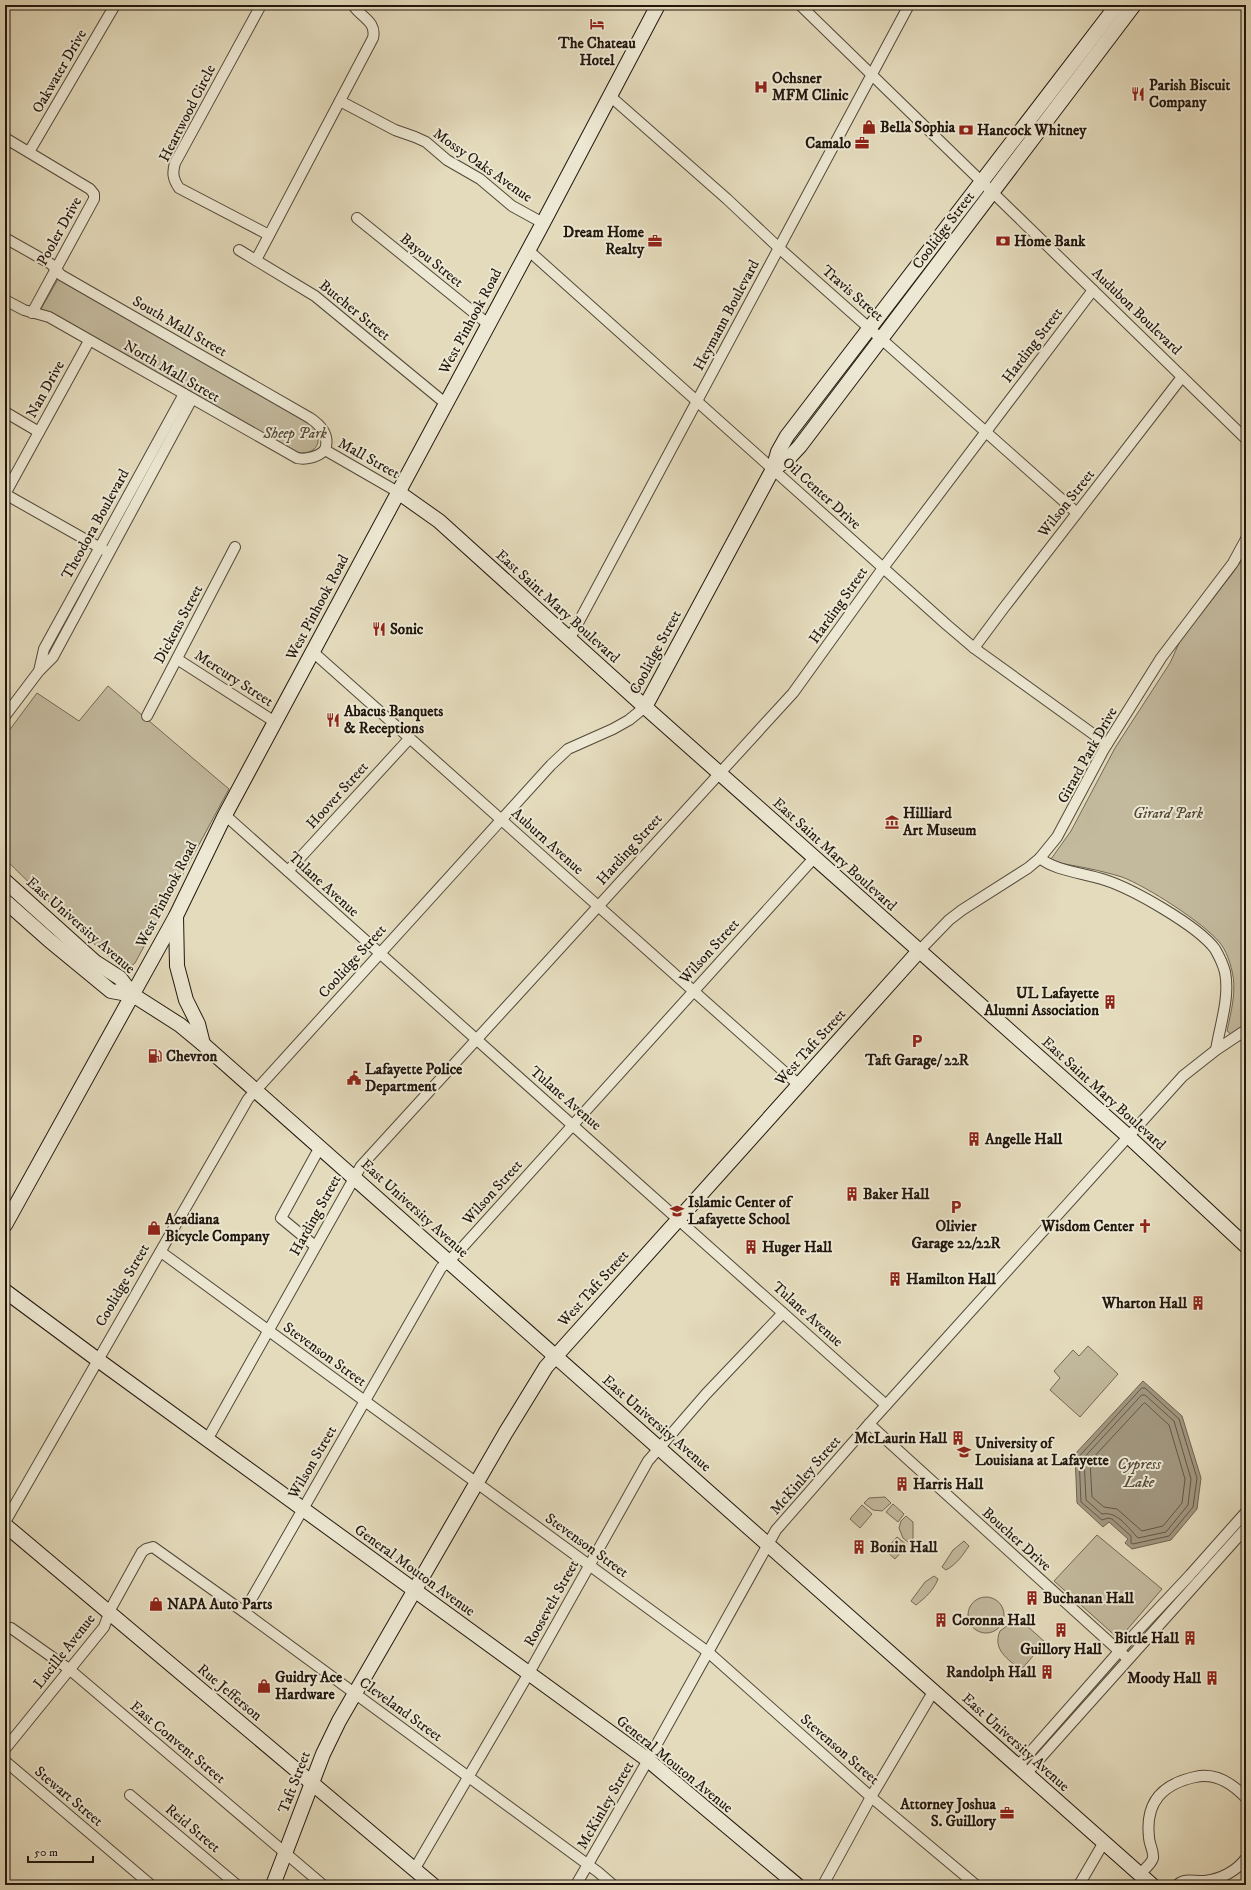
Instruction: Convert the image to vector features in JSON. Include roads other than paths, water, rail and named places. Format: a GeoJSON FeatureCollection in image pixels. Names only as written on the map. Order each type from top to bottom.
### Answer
{"type":"FeatureCollection","features":[{"type":"Feature","properties":{"kind":"street","name":"Oakwater Drive"},"geometry":{"type":"LineString","coordinates":[[29,152],[115,5]]}},
{"type":"Feature","properties":{"kind":"street","name":"Heartwood Circle"},"geometry":{"type":"LineString","coordinates":[[261,5],[175,163],[173,170],[174,178],[180,188],[269,235]]}},
{"type":"Feature","properties":{"kind":"street"},"geometry":{"type":"LineString","coordinates":[[256,260],[374,34],[373,26],[370,21],[359,14],[353,5]]}},
{"type":"Feature","properties":{"kind":"street","name":"West Pinhook Road"},"geometry":{"type":"LineString","coordinates":[[5,1225],[176,916],[225,815],[543,223],[658,5]]}},
{"type":"Feature","properties":{"kind":"street","name":"Audubon Boulevard"},"geometry":{"type":"LineString","coordinates":[[800,5],[1246,439]]}},
{"type":"Feature","properties":{"kind":"street","name":"Heymann Boulevard"},"geometry":{"type":"LineString","coordinates":[[569,640],[909,5]]}},
{"type":"Feature","properties":{"kind":"street","name":"Coolidge Street"},"geometry":{"type":"LineString","coordinates":[[5,1524],[248,1099],[551,765],[568,749],[613,729],[629,720],[644,707],[773,469],[778,452],[787,436],[983,182],[1117,5]]}},
{"type":"Feature","properties":{"kind":"street","name":"Coolidge Street"},"geometry":{"type":"LineString","coordinates":[[773,469],[787,460],[800,446],[1134,5]]}},
{"type":"Feature","properties":{"kind":"street","name":"Travis Street"},"geometry":{"type":"LineString","coordinates":[[610,96],[1077,513]]}},
{"type":"Feature","properties":{"kind":"street","name":"Mossy Oaks Avenue"},"geometry":{"type":"LineString","coordinates":[[340,101],[395,130],[415,136],[426,142],[447,160],[480,179],[512,206],[543,223]]}},
{"type":"Feature","properties":{"kind":"street","name":"Pooler Drive"},"geometry":{"type":"LineString","coordinates":[[5,138],[90,189],[94,194],[94,199],[55,268],[32,313]]}},
{"type":"Feature","properties":{"kind":"street","name":"Bayou Street"},"geometry":{"type":"LineString","coordinates":[[357,218],[488,324]]}},
{"type":"Feature","properties":{"kind":"street","name":"South Mall Street"},"geometry":{"type":"LineString","coordinates":[[5,238],[51,264],[60,275],[310,418],[320,426],[326,435],[327,444],[325,450]]}},
{"type":"Feature","properties":{"kind":"street","name":"Butcher Street"},"geometry":{"type":"LineString","coordinates":[[239,250],[315,296],[445,403]]}},
{"type":"Feature","properties":{"kind":"street","name":"Oil Center Drive"},"geometry":{"type":"LineString","coordinates":[[528,250],[882,568],[974,648],[1107,744]]}},
{"type":"Feature","properties":{"kind":"street","name":"Harding Street"},"geometry":{"type":"LineString","coordinates":[[207,1440],[361,1166],[806,677],[882,568],[1093,290]]}},
{"type":"Feature","properties":{"kind":"street","name":"North Mall Street"},"geometry":{"type":"LineString","coordinates":[[5,300],[32,313],[49,317],[297,458],[301,459],[315,456],[325,450]]}},
{"type":"Feature","properties":{"kind":"street","name":"Nan Drive"},"geometry":{"type":"LineString","coordinates":[[5,494],[89,341]]}},
{"type":"Feature","properties":{"kind":"street","name":"Wilson Street"},"geometry":{"type":"LineString","coordinates":[[974,648],[1182,377]]}},
{"type":"Feature","properties":{"kind":"street","name":"Theodora Boulevard"},"geometry":{"type":"LineString","coordinates":[[39,671],[44,649],[98,547],[188,397]]}},
{"type":"Feature","properties":{"kind":"street","name":"Theodora Boulevard"},"geometry":{"type":"LineString","coordinates":[[5,716],[39,671],[53,657],[109,553],[188,397]]}},
{"type":"Feature","properties":{"kind":"street"},"geometry":{"type":"LineString","coordinates":[[5,412],[39,432]]}},
{"type":"Feature","properties":{"kind":"street","name":"Mall Street"},"geometry":{"type":"LineString","coordinates":[[325,450],[398,492]]}},
{"type":"Feature","properties":{"kind":"street","name":"East Saint Mary Boulevard"},"geometry":{"type":"LineString","coordinates":[[398,492],[439,521],[644,707],[1129,1137],[1246,1246]]}},
{"type":"Feature","properties":{"kind":"street"},"geometry":{"type":"LineString","coordinates":[[5,494],[109,553]]}},
{"type":"Feature","properties":{"kind":"street","name":"Girard Park Drive"},"geometry":{"type":"LineString","coordinates":[[919,951],[949,920],[962,910],[1028,868],[1040,858],[1057,838],[1107,744],[1161,658],[1233,563],[1246,539]]}},
{"type":"Feature","properties":{"kind":"street","name":"Dickens Street"},"geometry":{"type":"LineString","coordinates":[[147,716],[235,547]]}},
{"type":"Feature","properties":{"kind":"street","name":"Auburn Avenue"},"geometry":{"type":"LineString","coordinates":[[313,652],[799,1085]]}},
{"type":"Feature","properties":{"kind":"street","name":"Mercury Street"},"geometry":{"type":"LineString","coordinates":[[176,659],[275,722]]}},
{"type":"Feature","properties":{"kind":"street","name":"Hoover Street"},"geometry":{"type":"LineString","coordinates":[[288,871],[409,739]]}},
{"type":"Feature","properties":{"kind":"street","name":"Tulane Avenue"},"geometry":{"type":"LineString","coordinates":[[225,815],[380,955],[573,1124],[886,1405]]}},
{"type":"Feature","properties":{"kind":"street","name":"Wilson Street"},"geometry":{"type":"LineString","coordinates":[[244,1612],[438,1273],[814,858]]}},
{"type":"Feature","properties":{"kind":"street"},"geometry":{"type":"LineString","coordinates":[[1040,858],[1048,865],[1056,868],[1084,873],[1127,889],[1180,920],[1206,939],[1218,955],[1226,981],[1226,994],[1216,1050]]}},
{"type":"Feature","properties":{"kind":"street","name":"East University Avenue"},"geometry":{"type":"LineString","coordinates":[[5,881],[95,962],[120,978],[133,995],[176,1022],[204,1044],[1152,1885]]}},
{"type":"Feature","properties":{"kind":"street","name":"East University Avenue"},"geometry":{"type":"LineString","coordinates":[[5,902],[111,991],[133,995]]}},
{"type":"Feature","properties":{"kind":"street"},"geometry":{"type":"LineString","coordinates":[[176,916],[177,966],[186,1000],[198,1024],[204,1044]]}},
{"type":"Feature","properties":{"kind":"street","name":"West Taft Street"},"geometry":{"type":"LineString","coordinates":[[354,1693],[415,1591],[506,1432],[546,1367],[919,951]]}},
{"type":"Feature","properties":{"kind":"street","name":"McKinley Street"},"geometry":{"type":"LineString","coordinates":[[576,1885],[648,1760],[776,1530],[886,1405],[1183,1076],[1216,1050],[1246,1030]]}},
{"type":"Feature","properties":{"kind":"street"},"geometry":{"type":"LineString","coordinates":[[315,1246],[281,1218],[320,1147]]}},
{"type":"Feature","properties":{"kind":"street","name":"Stevenson Street"},"geometry":{"type":"LineString","coordinates":[[161,1252],[708,1652],[871,1797],[976,1885]]}},
{"type":"Feature","properties":{"kind":"street","name":"General Mouton Avenue"},"geometry":{"type":"LineString","coordinates":[[5,1291],[302,1510],[648,1760],[797,1885]]}},
{"type":"Feature","properties":{"kind":"street","name":"Roosevelt Street"},"geometry":{"type":"LineString","coordinates":[[414,1870],[529,1673],[648,1461],[716,1384],[784,1313]]}},
{"type":"Feature","properties":{"kind":"street","name":"Boucher Drive"},"geometry":{"type":"LineString","coordinates":[[869,1424],[1128,1659]]}},
{"type":"Feature","properties":{"kind":"street"},"geometry":{"type":"LineString","coordinates":[[1022,1770],[1060,1718],[1119,1651],[1245,1515]]}},
{"type":"Feature","properties":{"kind":"street","name":"Rue Jefferson"},"geometry":{"type":"LineString","coordinates":[[5,1524],[432,1885]]}},
{"type":"Feature","properties":{"kind":"street"},"geometry":{"type":"LineString","coordinates":[[1022,1770],[1069,1726],[1246,1528]]}},
{"type":"Feature","properties":{"kind":"street","name":"Cleveland Street"},"geometry":{"type":"LineString","coordinates":[[150,1547],[157,1549],[244,1612],[588,1865],[613,1885]]}},
{"type":"Feature","properties":{"kind":"street","name":"Lucille Avenue"},"geometry":{"type":"LineString","coordinates":[[5,1749],[104,1627],[110,1612],[142,1552],[150,1547]]}},
{"type":"Feature","properties":{"kind":"street","name":"East Convent Street"},"geometry":{"type":"LineString","coordinates":[[11,1628],[69,1669],[323,1885]]}},
{"type":"Feature","properties":{"kind":"street"},"geometry":{"type":"LineString","coordinates":[[823,1885],[871,1797],[933,1692]]}},
{"type":"Feature","properties":{"kind":"street","name":"Taft Street"},"geometry":{"type":"LineString","coordinates":[[273,1885],[330,1739],[354,1693]]}},
{"type":"Feature","properties":{"kind":"street"},"geometry":{"type":"LineString","coordinates":[[1060,1718],[1069,1726]]}},
{"type":"Feature","properties":{"kind":"street","name":"Stewart Street"},"geometry":{"type":"LineString","coordinates":[[5,1761],[151,1885]]}},
{"type":"Feature","properties":{"kind":"street"},"geometry":{"type":"LineString","coordinates":[[1140,1874],[1153,1859],[1153,1853],[1149,1844],[1149,1822],[1156,1799],[1166,1788],[1179,1780],[1199,1776],[1215,1776],[1237,1788],[1246,1798]]}},
{"type":"Feature","properties":{"kind":"street","name":"Reid Street"},"geometry":{"type":"LineString","coordinates":[[130,1795],[238,1885]]}},
{"type":"Feature","properties":{"kind":"street"},"geometry":{"type":"LineString","coordinates":[[1079,1885],[1104,1842]]}},
{"type":"Feature","properties":{"kind":"street"},"geometry":{"type":"LineString","coordinates":[[1177,1885],[1188,1880],[1204,1881],[1219,1877],[1232,1871],[1246,1858]]}},
{"type":"Feature","properties":{"kind":"water","name":"Cypress Lake"},"geometry":{"type":"Polygon","coordinates":[[[1143,1381],[1182,1416],[1201,1478],[1197,1509],[1171,1540],[1132,1549],[1125,1543],[1128,1539],[1109,1522],[1103,1527],[1077,1503],[1075,1454],[1143,1381]]]}},
{"type":"Feature","properties":{"kind":"place","name":"The Chateau Hotel"},"geometry":{"type":"Point","coordinates":[597,24]}},
{"type":"Feature","properties":{"kind":"place","name":"Ochsner MFM Clinic"},"geometry":{"type":"Point","coordinates":[761,87]}},
{"type":"Feature","properties":{"kind":"place","name":"Parish Biscuit Company"},"geometry":{"type":"Point","coordinates":[1138,94]}},
{"type":"Feature","properties":{"kind":"place","name":"Bella Sophia"},"geometry":{"type":"Point","coordinates":[869,127]}},
{"type":"Feature","properties":{"kind":"place","name":"Hancock Whitney"},"geometry":{"type":"Point","coordinates":[966,130]}},
{"type":"Feature","properties":{"kind":"place","name":"Camalo"},"geometry":{"type":"Point","coordinates":[862,143]}},
{"type":"Feature","properties":{"kind":"place","name":"Dream Home Realty"},"geometry":{"type":"Point","coordinates":[655,241]}},
{"type":"Feature","properties":{"kind":"place","name":"Home Bank"},"geometry":{"type":"Point","coordinates":[1003,241]}},
{"type":"Feature","properties":{"kind":"place","name":"Sonic"},"geometry":{"type":"Point","coordinates":[379,629]}},
{"type":"Feature","properties":{"kind":"place","name":"Abacus Banquets & Receptions"},"geometry":{"type":"Point","coordinates":[333,720]}},
{"type":"Feature","properties":{"kind":"place","name":"Hilliard Art Museum"},"geometry":{"type":"Point","coordinates":[892,822]}},
{"type":"Feature","properties":{"kind":"place","name":"UL Lafayette Alumni Association"},"geometry":{"type":"Point","coordinates":[1110,1002]}},
{"type":"Feature","properties":{"kind":"place","name":"Taft Garage/ 22R"},"geometry":{"type":"Point","coordinates":[917,1041]}},
{"type":"Feature","properties":{"kind":"place","name":"Chevron"},"geometry":{"type":"Point","coordinates":[155,1056]}},
{"type":"Feature","properties":{"kind":"place","name":"Lafayette Police Department"},"geometry":{"type":"Point","coordinates":[354,1078]}},
{"type":"Feature","properties":{"kind":"place","name":"Angelle Hall"},"geometry":{"type":"Point","coordinates":[974,1139]}},
{"type":"Feature","properties":{"kind":"place","name":"Baker Hall"},"geometry":{"type":"Point","coordinates":[852,1194]}},
{"type":"Feature","properties":{"kind":"place","name":"Olivier Garage 22/22R"},"geometry":{"type":"Point","coordinates":[956,1207]}},
{"type":"Feature","properties":{"kind":"place","name":"Islamic Center of Lafayette School"},"geometry":{"type":"Point","coordinates":[677,1211]}},
{"type":"Feature","properties":{"kind":"place","name":"Wisdom Center"},"geometry":{"type":"Point","coordinates":[1145,1226]}},
{"type":"Feature","properties":{"kind":"place","name":"Acadiana Bicycle Company"},"geometry":{"type":"Point","coordinates":[154,1228]}},
{"type":"Feature","properties":{"kind":"place","name":"Huger Hall"},"geometry":{"type":"Point","coordinates":[751,1247]}},
{"type":"Feature","properties":{"kind":"place","name":"Hamilton Hall"},"geometry":{"type":"Point","coordinates":[895,1279]}},
{"type":"Feature","properties":{"kind":"place","name":"Wharton Hall"},"geometry":{"type":"Point","coordinates":[1198,1303]}},
{"type":"Feature","properties":{"kind":"place","name":"McLaurin Hall"},"geometry":{"type":"Point","coordinates":[958,1438]}},
{"type":"Feature","properties":{"kind":"place","name":"University of Louisiana at Lafayette"},"geometry":{"type":"Point","coordinates":[964,1452]}},
{"type":"Feature","properties":{"kind":"place","name":"Harris Hall"},"geometry":{"type":"Point","coordinates":[902,1484]}},
{"type":"Feature","properties":{"kind":"place","name":"Bonin Hall"},"geometry":{"type":"Point","coordinates":[859,1547]}},
{"type":"Feature","properties":{"kind":"place","name":"Buchanan Hall"},"geometry":{"type":"Point","coordinates":[1032,1598]}},
{"type":"Feature","properties":{"kind":"place","name":"NAPA Auto Parts"},"geometry":{"type":"Point","coordinates":[156,1604]}},
{"type":"Feature","properties":{"kind":"place","name":"Coronna Hall"},"geometry":{"type":"Point","coordinates":[941,1620]}},
{"type":"Feature","properties":{"kind":"place","name":"Guillory Hall"},"geometry":{"type":"Point","coordinates":[1061,1630]}},
{"type":"Feature","properties":{"kind":"place","name":"Bittle Hall"},"geometry":{"type":"Point","coordinates":[1190,1638]}},
{"type":"Feature","properties":{"kind":"place","name":"Randolph Hall"},"geometry":{"type":"Point","coordinates":[1047,1672]}},
{"type":"Feature","properties":{"kind":"place","name":"Moody Hall"},"geometry":{"type":"Point","coordinates":[1212,1678]}},
{"type":"Feature","properties":{"kind":"place","name":"Guidry Ace Hardware"},"geometry":{"type":"Point","coordinates":[264,1686]}},
{"type":"Feature","properties":{"kind":"place","name":"Attorney Joshua S. Guillory"},"geometry":{"type":"Point","coordinates":[1007,1813]}},
{"type":"Feature","properties":{"kind":"park label","name":"Sheep Park"},"geometry":{"type":"Point","coordinates":[295,433]}},
{"type":"Feature","properties":{"kind":"park label","name":"Girard Park"},"geometry":{"type":"Point","coordinates":[1168,813]}}]}
